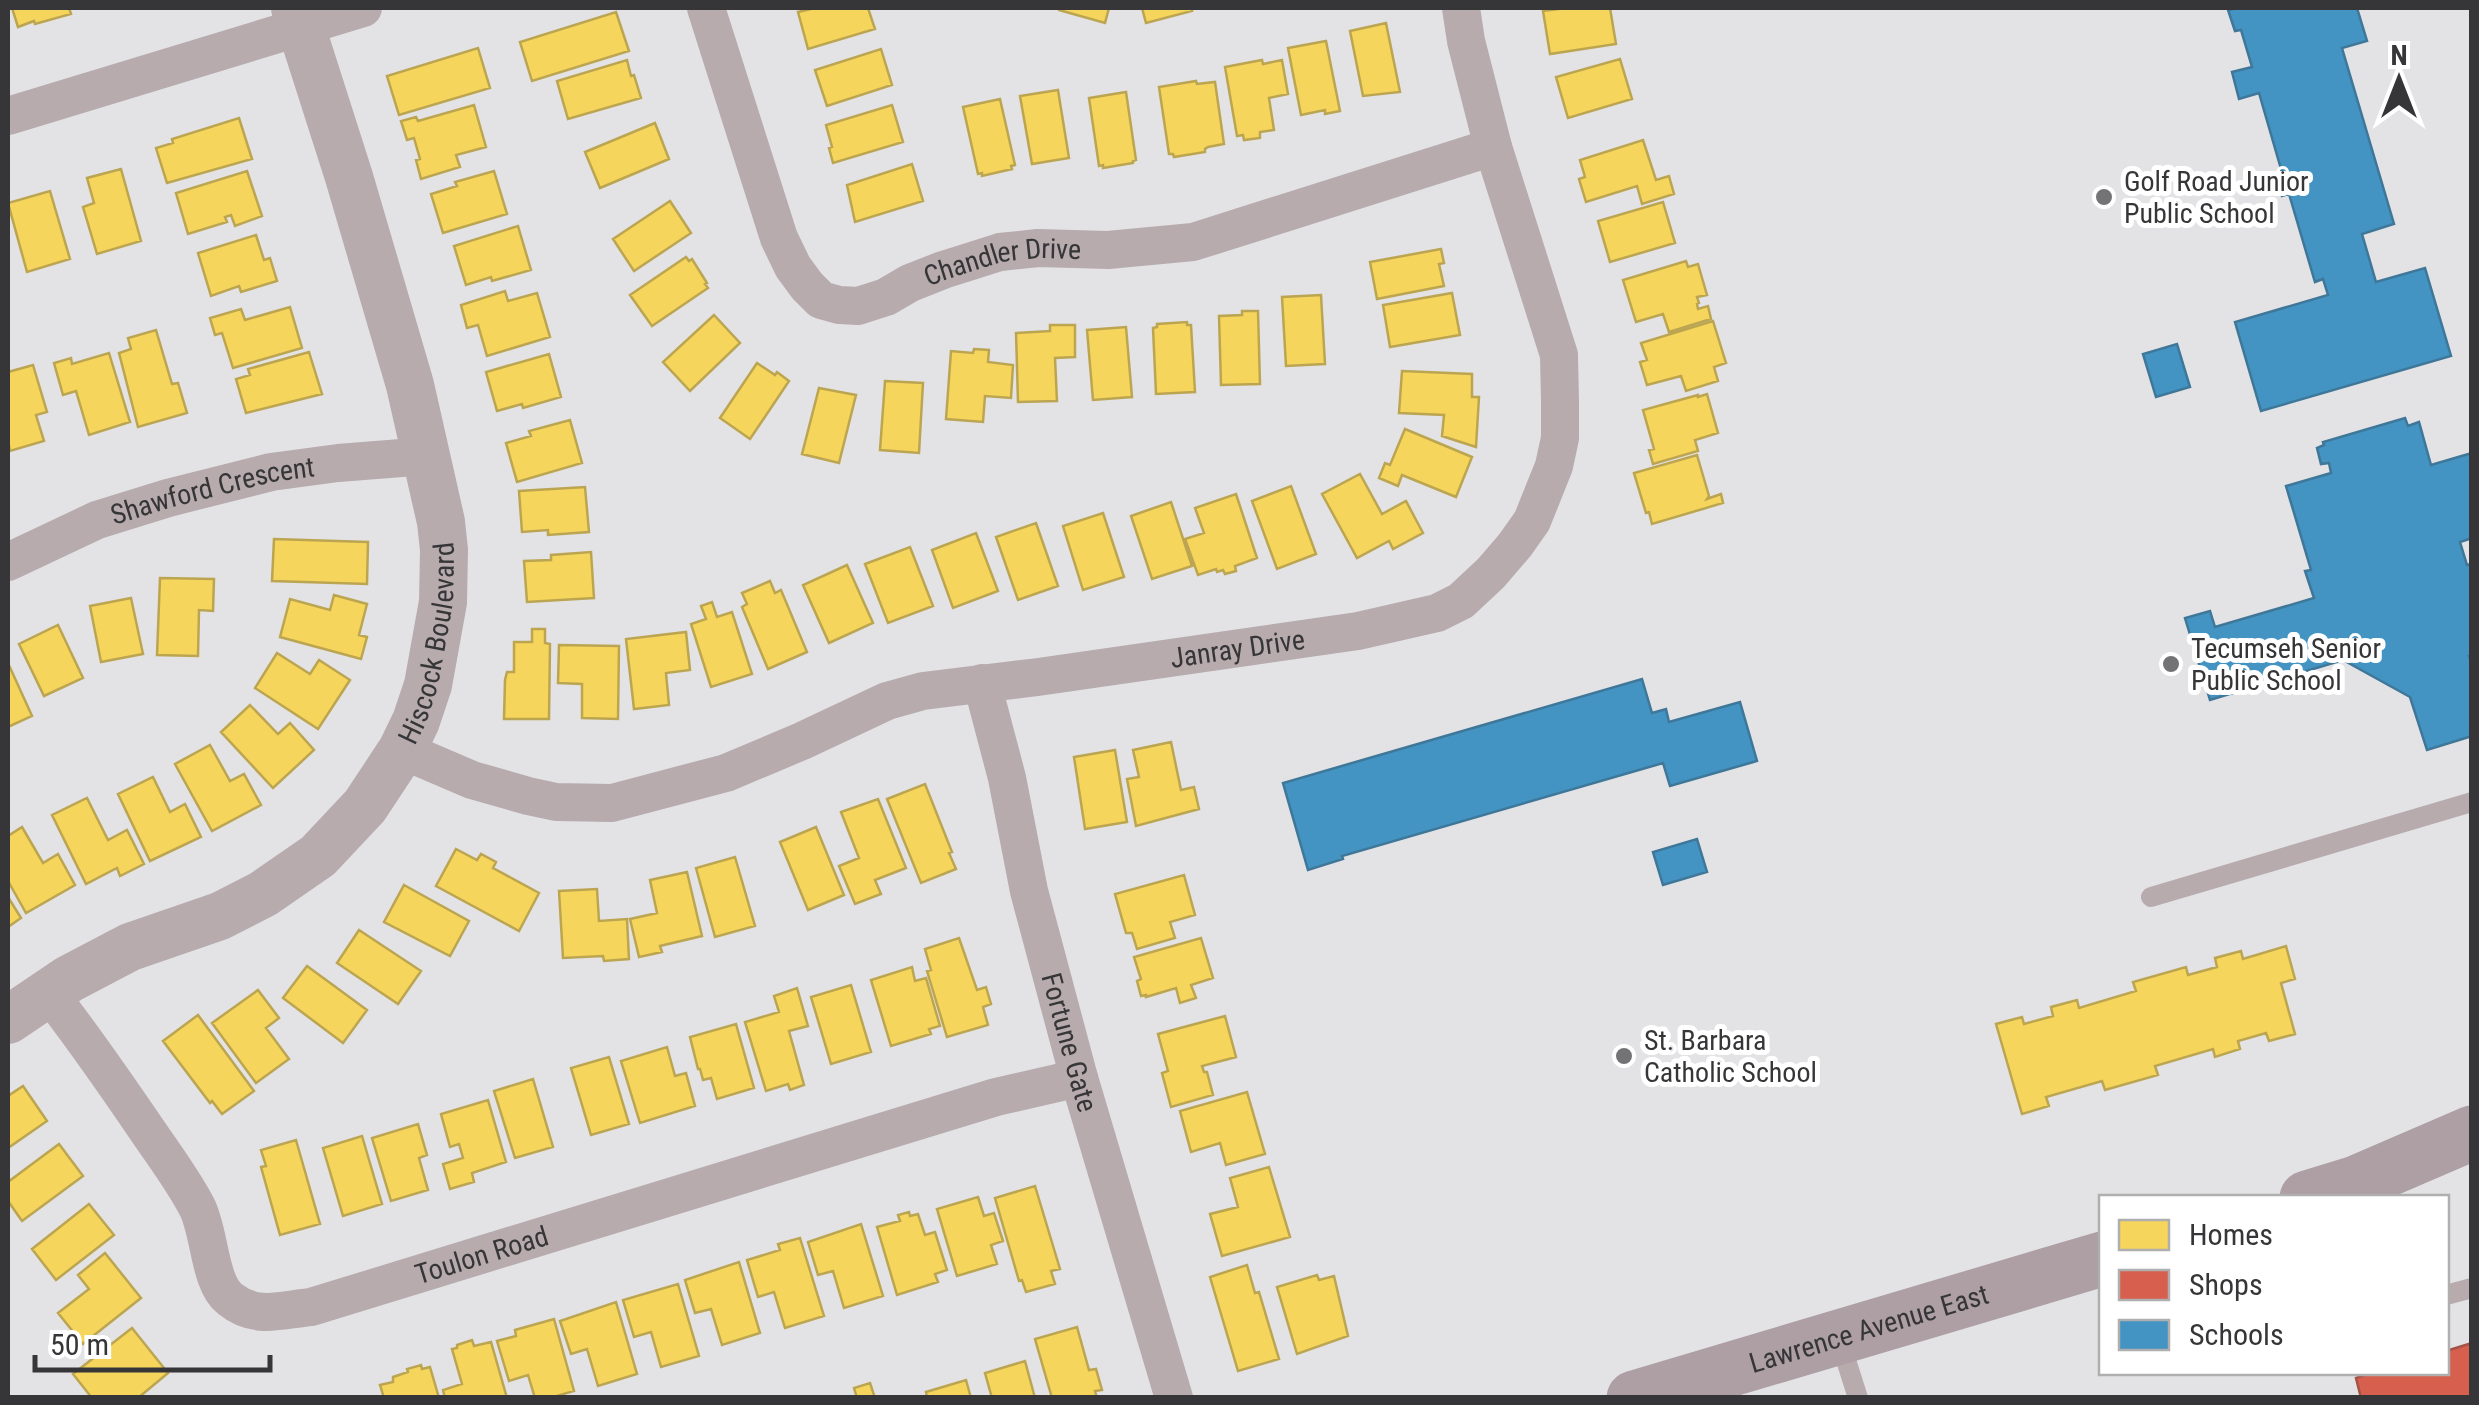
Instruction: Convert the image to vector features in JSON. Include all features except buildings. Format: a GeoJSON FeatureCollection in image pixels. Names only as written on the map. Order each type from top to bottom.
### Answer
{"type":"FeatureCollection","features":[{"type":"Feature","properties":{"kind":"main road"},"geometry":{"type":"LineString","coordinates":[[2334,1192],[2472,1133]]}},
{"type":"Feature","properties":{"kind":"main road"},"geometry":{"type":"LineString","coordinates":[[2334,1192],[2472,1166]]}},
{"type":"Feature","properties":{"kind":"main road","name":"Lawrence Avenue East"},"geometry":{"type":"LineString","coordinates":[[1634,1398],[2099,1260]]}},
{"type":"Feature","properties":{"kind":"street"},"geometry":{"type":"LineString","coordinates":[[8,116],[297,17],[363,8]]}},
{"type":"Feature","properties":{"kind":"street","name":"Chandler Drive"},"geometry":{"type":"LineString","coordinates":[[706,8],[779,238],[806,286],[820,300],[839,305],[858,306],[886,297],[910,283],[1000,252],[1038,248],[1108,250],[1192,242],[1493,146]]}},
{"type":"Feature","properties":{"kind":"street","name":"Janray Drive"},"geometry":{"type":"LineString","coordinates":[[402,750],[472,780],[528,796],[556,802],[612,803],[726,772],[888,700],[924,691],[1358,631],[1437,614],[1461,601],[1491,573],[1532,520],[1554,466],[1560,438],[1560,400],[1559,355],[1493,146],[1461,8]]}},
{"type":"Feature","properties":{"kind":"street","name":"Hiscock Boulevard"},"geometry":{"type":"LineString","coordinates":[[8,1020],[68,979],[130,947],[220,916],[263,894],[318,856],[366,806],[402,750],[428,685],[443,602],[442,522],[410,385],[297,17]]}},
{"type":"Feature","properties":{"kind":"street","name":"Shawford Crescent"},"geometry":{"type":"LineString","coordinates":[[8,562],[97,520],[271,472],[428,456]]}},
{"type":"Feature","properties":{"kind":"street","name":"Fortune Gate"},"geometry":{"type":"LineString","coordinates":[[982,683],[1003,760],[1028,892],[1174,1398]]}},
{"type":"Feature","properties":{"kind":"street","name":"Toulon Road"},"geometry":{"type":"LineString","coordinates":[[49,993],[186,1188],[200,1212],[217,1278],[226,1297],[249,1311],[310,1307],[978,1103],[1079,1078]]}},
{"type":"Feature","properties":{"kind":"lane"},"geometry":{"type":"LineString","coordinates":[[2151,897],[2472,802]]}},
{"type":"Feature","properties":{"kind":"lane"},"geometry":{"type":"LineString","coordinates":[[1838,1337],[1858,1398]]}},
{"type":"Feature","properties":{"kind":"place","name":"Golf Road Junior Public School"},"geometry":{"type":"Point","coordinates":[2104,197]}},
{"type":"Feature","properties":{"kind":"place","name":"Tecumseh Senior Public School"},"geometry":{"type":"Point","coordinates":[2171,664]}},
{"type":"Feature","properties":{"kind":"place","name":"St. Barbara Catholic School"},"geometry":{"type":"Point","coordinates":[1624,1056]}}]}
